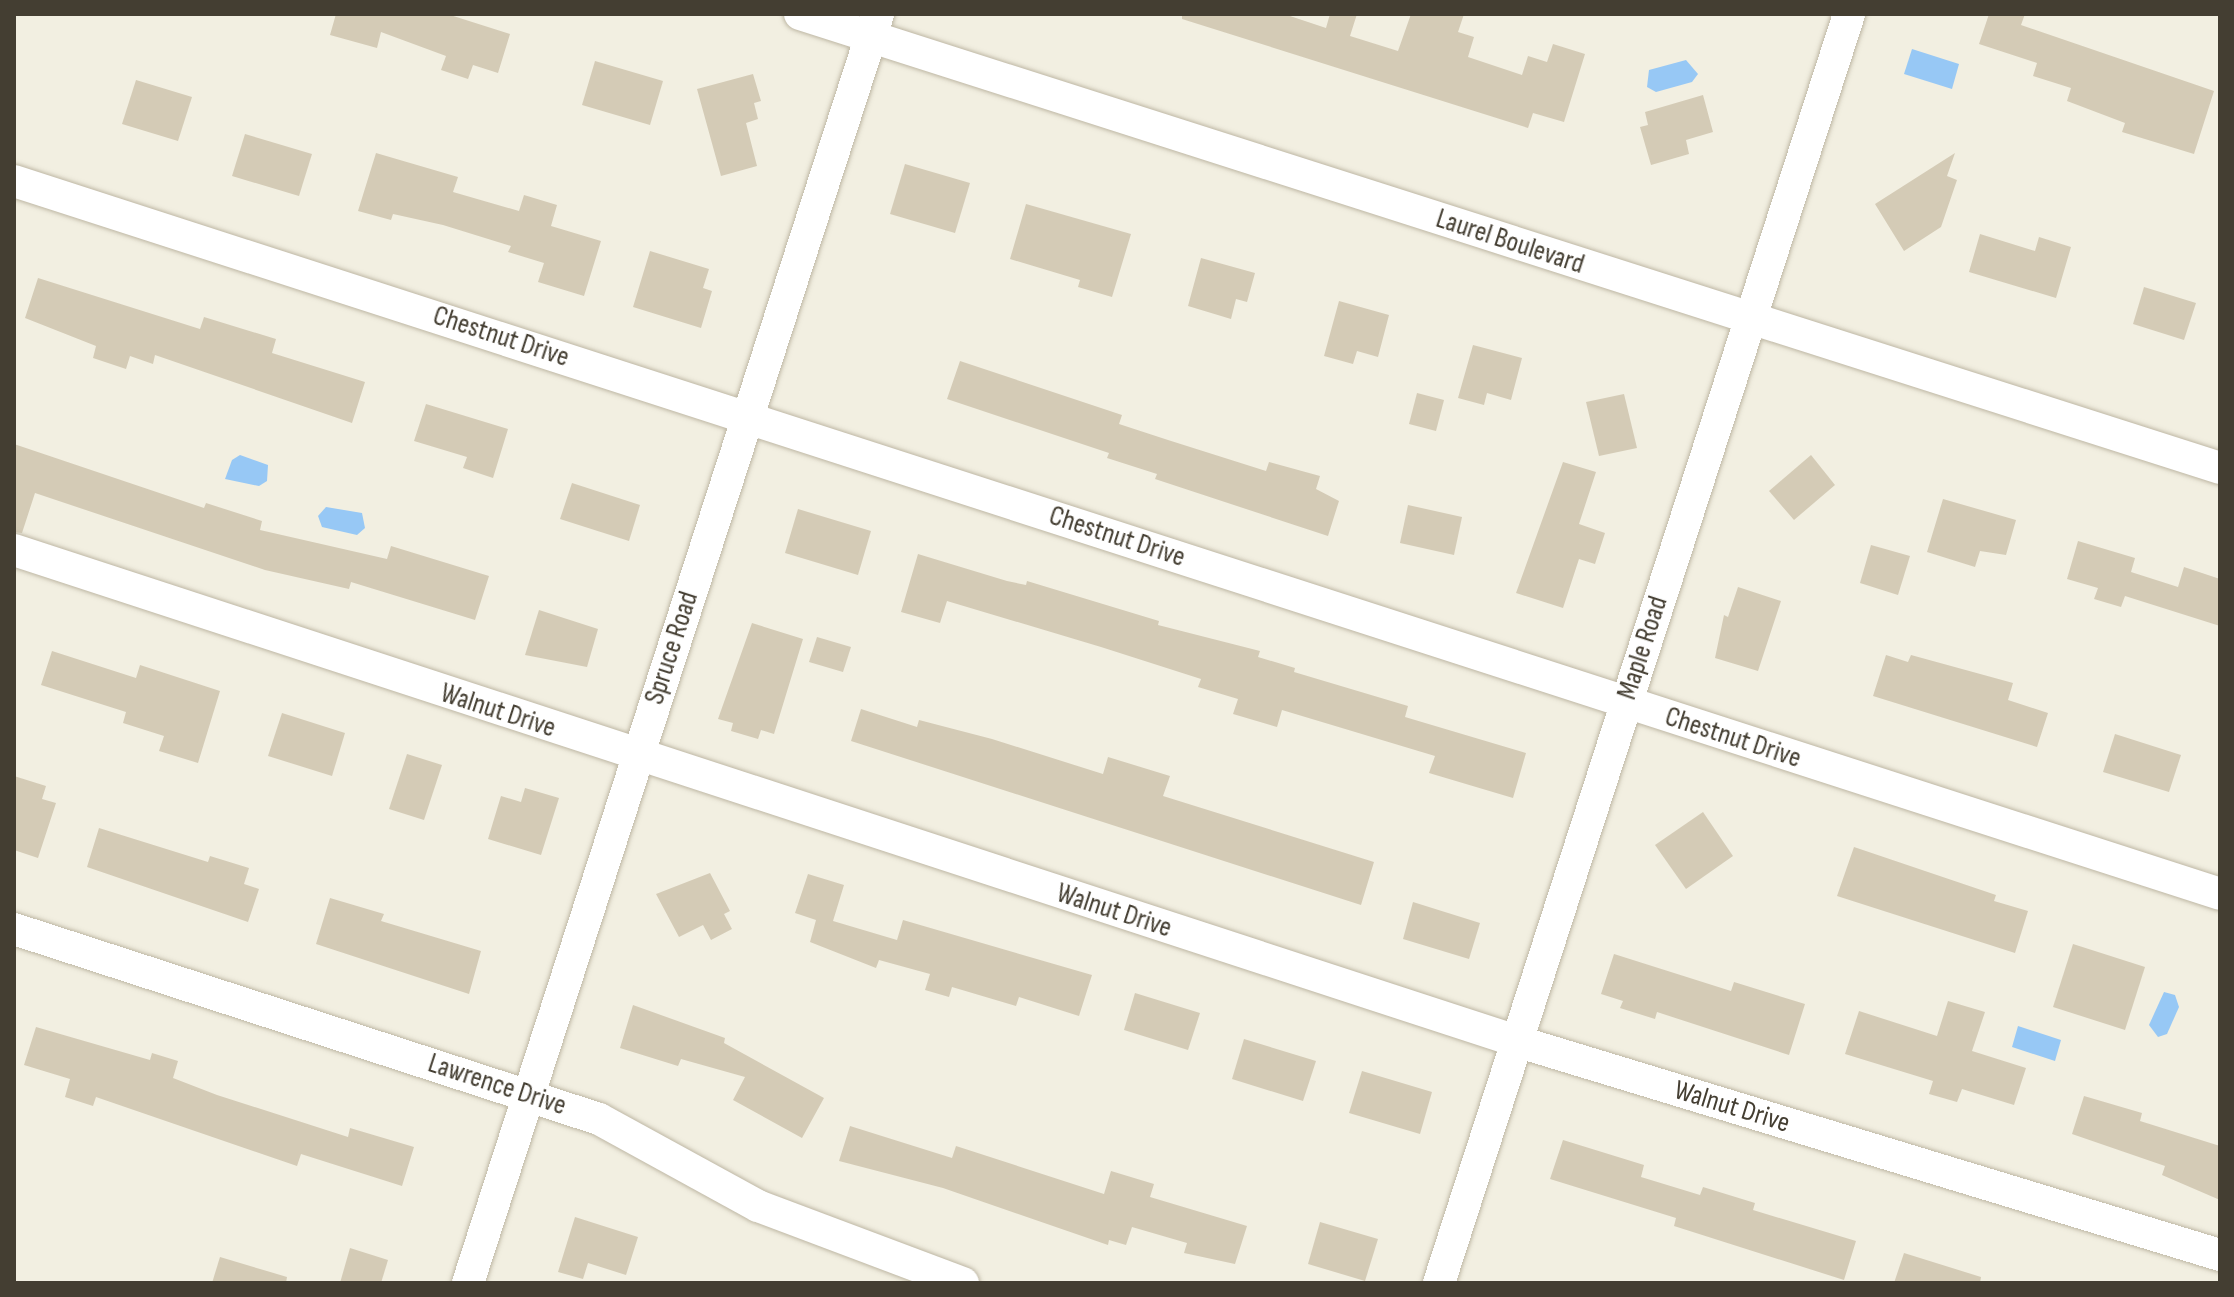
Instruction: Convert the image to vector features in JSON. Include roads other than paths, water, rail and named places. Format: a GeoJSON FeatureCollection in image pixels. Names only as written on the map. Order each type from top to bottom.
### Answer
{"type":"FeatureCollection","features":[{"type":"Feature","properties":{"kind":"street","name":"Laurel Boulevard"},"geometry":{"type":"LineString","coordinates":[[800,14],[874,25],[1751,320],[2220,468]]}},
{"type":"Feature","properties":{"kind":"street","name":"Maple Road"},"geometry":{"type":"LineString","coordinates":[[1439,1283],[1849,14]]}},
{"type":"Feature","properties":{"kind":"street","name":"Spruce Road"},"geometry":{"type":"LineString","coordinates":[[468,1283],[874,25]]}},
{"type":"Feature","properties":{"kind":"street","name":"Chestnut Drive"},"geometry":{"type":"LineString","coordinates":[[14,181],[2220,894]]}},
{"type":"Feature","properties":{"kind":"street","name":"Walnut Drive"},"geometry":{"type":"LineString","coordinates":[[14,550],[636,756],[1516,1041],[2220,1255]]}},
{"type":"Feature","properties":{"kind":"street","name":"Lawrence Drive"},"geometry":{"type":"LineString","coordinates":[[14,929],[530,1095],[611,1125],[758,1206],[963,1283]]}},
{"type":"Feature","properties":{"kind":"water"},"geometry":{"type":"Polygon","coordinates":[[[1912,49],[1959,64],[1952,89],[1904,74],[1912,49]]]}},
{"type":"Feature","properties":{"kind":"water"},"geometry":{"type":"Polygon","coordinates":[[[1686,60],[1698,74],[1692,82],[1656,92],[1647,87],[1649,70],[1686,60]]]}},
{"type":"Feature","properties":{"kind":"water"},"geometry":{"type":"Polygon","coordinates":[[[240,455],[268,465],[267,481],[259,486],[225,479],[232,460],[240,455]]]}},
{"type":"Feature","properties":{"kind":"water"},"geometry":{"type":"Polygon","coordinates":[[[326,507],[362,513],[365,528],[357,535],[322,527],[318,516],[326,507]]]}},
{"type":"Feature","properties":{"kind":"water"},"geometry":{"type":"Polygon","coordinates":[[[2164,992],[2175,995],[2179,1007],[2167,1034],[2158,1037],[2149,1025],[2164,992]]]}},
{"type":"Feature","properties":{"kind":"water"},"geometry":{"type":"Polygon","coordinates":[[[2018,1026],[2061,1040],[2055,1061],[2012,1047],[2018,1026]]]}}]}
